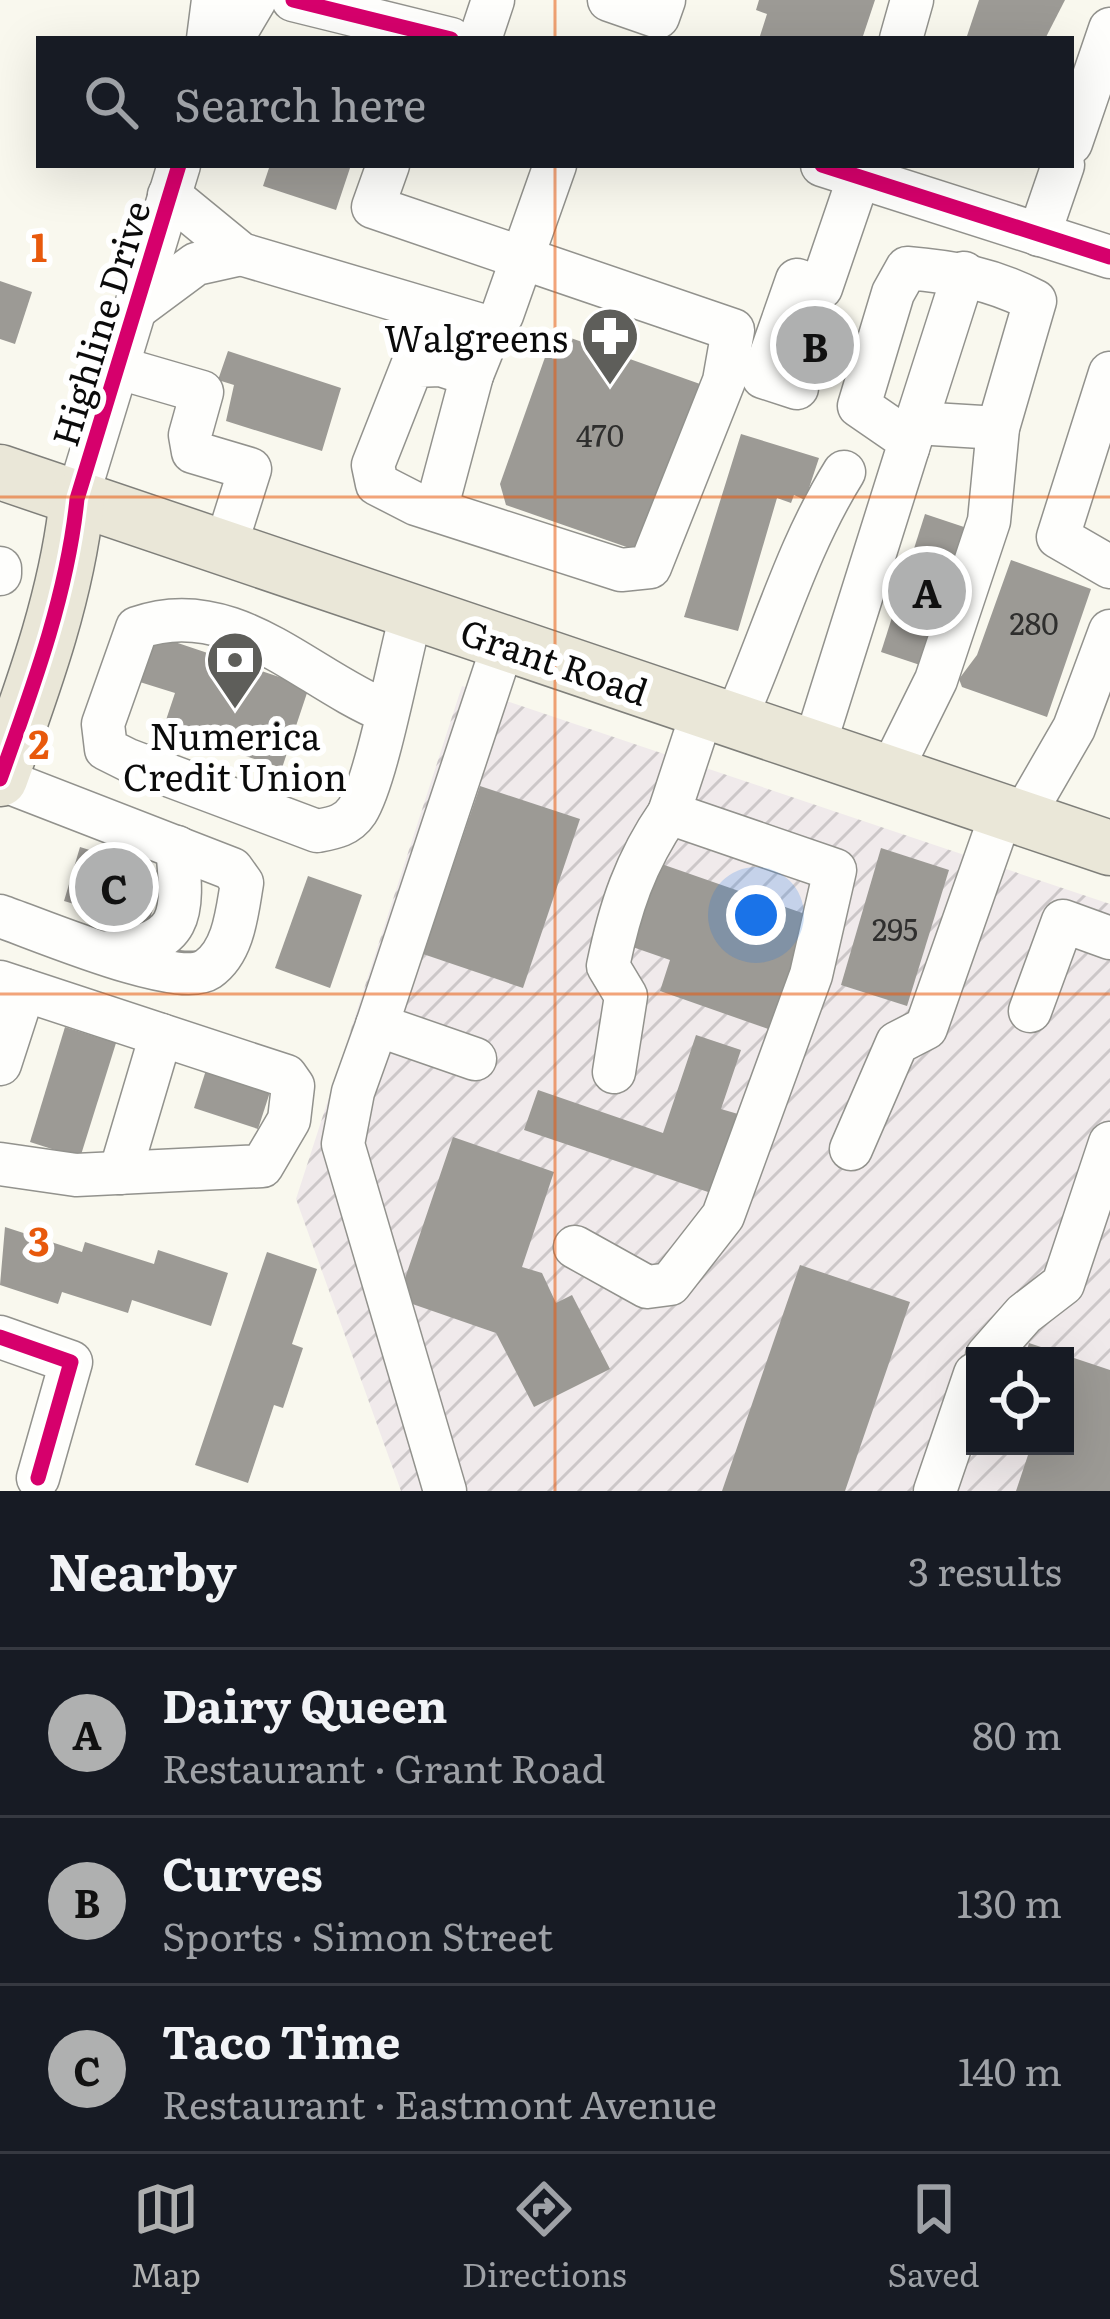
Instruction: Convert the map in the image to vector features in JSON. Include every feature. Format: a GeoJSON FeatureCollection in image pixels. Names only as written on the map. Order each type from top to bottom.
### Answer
{"type":"FeatureCollection","features":[{"type":"Feature","properties":{"kind":"main road","name":"Grant Road"},"geometry":{"type":"LineString","coordinates":[[0,472],[1110,848]]}},
{"type":"Feature","properties":{"kind":"main road"},"geometry":{"type":"LineString","coordinates":[[0,779],[57,612],[71,556],[76,499]]}},
{"type":"Feature","properties":{"kind":"street"},"geometry":{"type":"LineString","coordinates":[[208,36],[213,0]]}},
{"type":"Feature","properties":{"kind":"street"},"geometry":{"type":"LineString","coordinates":[[234,36],[254,0]]}},
{"type":"Feature","properties":{"kind":"street"},"geometry":{"type":"LineString","coordinates":[[293,0],[438,35]]}},
{"type":"Feature","properties":{"kind":"street"},"geometry":{"type":"LineString","coordinates":[[362,0],[438,35]]}},
{"type":"Feature","properties":{"kind":"street"},"geometry":{"type":"LineString","coordinates":[[481,36],[493,0]]}},
{"type":"Feature","properties":{"kind":"street"},"geometry":{"type":"LineString","coordinates":[[609,0],[658,17],[664,0]]}},
{"type":"Feature","properties":{"kind":"street"},"geometry":{"type":"LineString","coordinates":[[902,36],[912,0]]}},
{"type":"Feature","properties":{"kind":"street"},"geometry":{"type":"LineString","coordinates":[[1074,133],[1110,29]]}},
{"type":"Feature","properties":{"kind":"street"},"geometry":{"type":"LineString","coordinates":[[387,168],[373,207],[733,330],[724,381],[650,567],[621,570],[436,510],[376,484],[373,465],[412,366],[441,365],[472,375]]}},
{"type":"Feature","properties":{"kind":"street"},"geometry":{"type":"LineString","coordinates":[[1039,235],[1062,168]]}},
{"type":"Feature","properties":{"kind":"street"},"geometry":{"type":"LineString","coordinates":[[436,510],[472,375],[491,328],[502,315],[522,257],[539,169]]}},
{"type":"Feature","properties":{"kind":"street"},"geometry":{"type":"LineString","coordinates":[[797,388],[763,376],[797,280],[821,289],[848,169],[1110,257]]}},
{"type":"Feature","properties":{"kind":"street"},"geometry":{"type":"LineString","coordinates":[[174,180],[241,254]]}},
{"type":"Feature","properties":{"kind":"street","name":"Highline Drive"},"geometry":{"type":"LineString","coordinates":[[76,499],[174,180]]}},
{"type":"Feature","properties":{"kind":"street"},"geometry":{"type":"LineString","coordinates":[[134,310],[196,264],[241,254],[491,328]]}},
{"type":"Feature","properties":{"kind":"street"},"geometry":{"type":"LineString","coordinates":[[890,773],[936,680],[988,521],[998,428],[1035,301],[964,273],[907,268],[892,293],[860,406],[904,437],[998,428]]}},
{"type":"Feature","properties":{"kind":"street"},"geometry":{"type":"LineString","coordinates":[[814,747],[964,273]]}},
{"type":"Feature","properties":{"kind":"street"},"geometry":{"type":"LineString","coordinates":[[116,367],[202,392],[190,436],[193,452],[250,469],[225,548]]}},
{"type":"Feature","properties":{"kind":"street"},"geometry":{"type":"LineString","coordinates":[[1110,373],[1058,537],[1110,567]]}},
{"type":"Feature","properties":{"kind":"street"},"geometry":{"type":"LineString","coordinates":[[614,1072],[626,996],[608,966],[622,896],[719,715],[770,642],[808,529],[844,472]]}},
{"type":"Feature","properties":{"kind":"street"},"geometry":{"type":"LineString","coordinates":[[385,711],[266,641],[209,624],[163,619],[137,628],[103,724],[106,749],[128,760],[317,831],[341,827],[358,809],[385,711],[412,611]]}},
{"type":"Feature","properties":{"kind":"street"},"geometry":{"type":"LineString","coordinates":[[850,1149],[897,1043],[926,1028],[1012,815],[1074,728],[1110,631]]}},
{"type":"Feature","properties":{"kind":"street"},"geometry":{"type":"LineString","coordinates":[[445,1491],[409,1353],[381,1285],[343,1144],[353,1092],[504,642]]}},
{"type":"Feature","properties":{"kind":"street"},"geometry":{"type":"LineString","coordinates":[[0,779],[232,869],[242,884],[227,947],[211,967],[193,976],[0,916]]}},
{"type":"Feature","properties":{"kind":"street"},"geometry":{"type":"LineString","coordinates":[[575,1247],[647,1287],[670,1284],[723,1216],[811,975],[835,870],[669,813]]}},
{"type":"Feature","properties":{"kind":"street"},"geometry":{"type":"LineString","coordinates":[[106,952],[152,947],[172,929],[182,899],[177,847]]}},
{"type":"Feature","properties":{"kind":"street"},"geometry":{"type":"LineString","coordinates":[[1030,1011],[1063,921],[1110,938]]}},
{"type":"Feature","properties":{"kind":"street"},"geometry":{"type":"LineString","coordinates":[[0,1064],[12,986],[286,1076],[293,1086],[289,1120],[262,1166],[76,1175],[0,1163]]}},
{"type":"Feature","properties":{"kind":"street"},"geometry":{"type":"LineString","coordinates":[[377,1025],[475,1059]]}},
{"type":"Feature","properties":{"kind":"street"},"geometry":{"type":"LineString","coordinates":[[120,1173],[161,1035]]}},
{"type":"Feature","properties":{"kind":"street"},"geometry":{"type":"LineString","coordinates":[[995,1347],[1024,1313],[1063,1284],[1110,1143]]}},
{"type":"Feature","properties":{"kind":"street"},"geometry":{"type":"LineString","coordinates":[[0,1337],[71,1362],[38,1478]]}},
{"type":"Feature","properties":{"kind":"street"},"geometry":{"type":"LineString","coordinates":[[934,1491],[966,1400]]}},
{"type":"Feature","properties":{"kind":"shaded area"},"geometry":{"type":"Polygon","coordinates":[[[462,686],[1110,904],[1110,1491],[401,1491],[296,1199],[462,686]]]}},
{"type":"Feature","properties":{"kind":"building"},"geometry":{"type":"Polygon","coordinates":[[[759,0],[875,0],[863,36],[760,36],[767,14],[756,10],[759,0]]]}},
{"type":"Feature","properties":{"kind":"building"},"geometry":{"type":"Polygon","coordinates":[[[979,0],[1065,0],[1047,36],[967,36],[979,0]]]}},
{"type":"Feature","properties":{"kind":"building"},"geometry":{"type":"Polygon","coordinates":[[[269,168],[350,168],[336,210],[263,186],[269,168]]]}},
{"type":"Feature","properties":{"kind":"building"},"geometry":{"type":"Polygon","coordinates":[[[0,281],[32,292],[15,344],[0,339],[0,281]]]}},
{"type":"Feature","properties":{"kind":"building"},"geometry":{"type":"Polygon","coordinates":[[[819,307],[834,313],[831,321],[851,327],[832,380],[779,362],[798,308],[816,315],[819,307]]]}},
{"type":"Feature","properties":{"kind":"building","name":"Walgreens"},"geometry":{"type":"Polygon","coordinates":[[[554,332],[700,384],[641,552],[506,505],[500,484],[554,332]]]}},
{"type":"Feature","properties":{"kind":"building"},"geometry":{"type":"Polygon","coordinates":[[[228,351],[341,388],[322,451],[226,421],[234,385],[218,380],[228,351]]]}},
{"type":"Feature","properties":{"kind":"building"},"geometry":{"type":"Polygon","coordinates":[[[741,434],[819,458],[805,500],[794,495],[791,503],[777,498],[738,631],[684,617],[741,434]]]}},
{"type":"Feature","properties":{"kind":"building"},"geometry":{"type":"Polygon","coordinates":[[[925,514],[973,530],[929,668],[881,652],[925,514]]]}},
{"type":"Feature","properties":{"kind":"building"},"geometry":{"type":"Polygon","coordinates":[[[1011,560],[1091,589],[1047,717],[962,687],[959,679],[977,655],[1011,560]]]}},
{"type":"Feature","properties":{"kind":"building","name":"Numerica Credit Union"},"geometry":{"type":"Polygon","coordinates":[[[145,632],[309,687],[282,768],[163,729],[175,693],[127,678],[145,632]]]}},
{"type":"Feature","properties":{"kind":"building"},"geometry":{"type":"Polygon","coordinates":[[[480,786],[580,819],[523,988],[423,954],[480,786]]]}},
{"type":"Feature","properties":{"kind":"building"},"geometry":{"type":"Polygon","coordinates":[[[80,847],[164,873],[145,935],[101,922],[104,913],[64,901],[80,847]]]}},
{"type":"Feature","properties":{"kind":"building"},"geometry":{"type":"Polygon","coordinates":[[[881,848],[949,870],[907,1006],[841,985],[881,848]]]}},
{"type":"Feature","properties":{"kind":"building"},"geometry":{"type":"Polygon","coordinates":[[[650,860],[811,916],[771,1030],[660,991],[670,960],[621,943],[650,860]]]}},
{"type":"Feature","properties":{"kind":"building"},"geometry":{"type":"Polygon","coordinates":[[[308,876],[362,895],[330,988],[275,968],[308,876]]]}},
{"type":"Feature","properties":{"kind":"building"},"geometry":{"type":"Polygon","coordinates":[[[65,1027],[116,1043],[80,1158],[30,1142],[65,1027]]]}},
{"type":"Feature","properties":{"kind":"building"},"geometry":{"type":"Polygon","coordinates":[[[696,1035],[741,1050],[721,1109],[738,1114],[711,1193],[524,1130],[538,1090],[663,1133],[696,1035]]]}},
{"type":"Feature","properties":{"kind":"building"},"geometry":{"type":"Polygon","coordinates":[[[206,1070],[270,1092],[258,1129],[194,1108],[206,1070]]]}},
{"type":"Feature","properties":{"kind":"building"},"geometry":{"type":"Polygon","coordinates":[[[453,1137],[554,1172],[522,1267],[542,1273],[556,1303],[572,1295],[610,1369],[534,1407],[496,1333],[398,1299],[453,1137]]]}},
{"type":"Feature","properties":{"kind":"building"},"geometry":{"type":"Polygon","coordinates":[[[5,1227],[82,1252],[85,1242],[154,1264],[158,1250],[228,1273],[211,1326],[132,1300],[128,1313],[62,1292],[58,1304],[0,1285],[5,1227]]]}},
{"type":"Feature","properties":{"kind":"building"},"geometry":{"type":"Polygon","coordinates":[[[267,1252],[317,1269],[292,1344],[303,1348],[283,1408],[274,1405],[248,1483],[195,1465],[267,1252]]]}},
{"type":"Feature","properties":{"kind":"building"},"geometry":{"type":"Polygon","coordinates":[[[800,1265],[910,1302],[845,1491],[722,1491],[800,1265]]]}},
{"type":"Feature","properties":{"kind":"building"},"geometry":{"type":"Polygon","coordinates":[[[1074,1358],[1110,1370],[1110,1491],[1016,1491],[1028,1455],[1074,1455],[1074,1358]]]}},
{"type":"Feature","properties":{"kind":"cycle path"},"geometry":{"type":"LineString","coordinates":[[293,0],[439,36]]}},
{"type":"Feature","properties":{"kind":"cycle path"},"geometry":{"type":"LineString","coordinates":[[0,779],[47,641],[77,499],[178,168]]}},
{"type":"Feature","properties":{"kind":"cycle path"},"geometry":{"type":"LineString","coordinates":[[831,168],[1110,257]]}},
{"type":"Feature","properties":{"kind":"cycle path"},"geometry":{"type":"LineString","coordinates":[[0,1337],[71,1362],[38,1478]]}},
{"type":"Feature","properties":{"kind":"place","name":"Curves"},"geometry":{"type":"Point","coordinates":[815,345]}},
{"type":"Feature","properties":{"kind":"place","name":"Walgreens"},"geometry":{"type":"Point","coordinates":[610,387]}},
{"type":"Feature","properties":{"kind":"place","name":"Dairy Queen"},"geometry":{"type":"Point","coordinates":[927,591]}},
{"type":"Feature","properties":{"kind":"place","name":"Numerica Credit Union"},"geometry":{"type":"Point","coordinates":[235,711]}},
{"type":"Feature","properties":{"kind":"place","name":"Taco Time"},"geometry":{"type":"Point","coordinates":[114,887]}}]}
